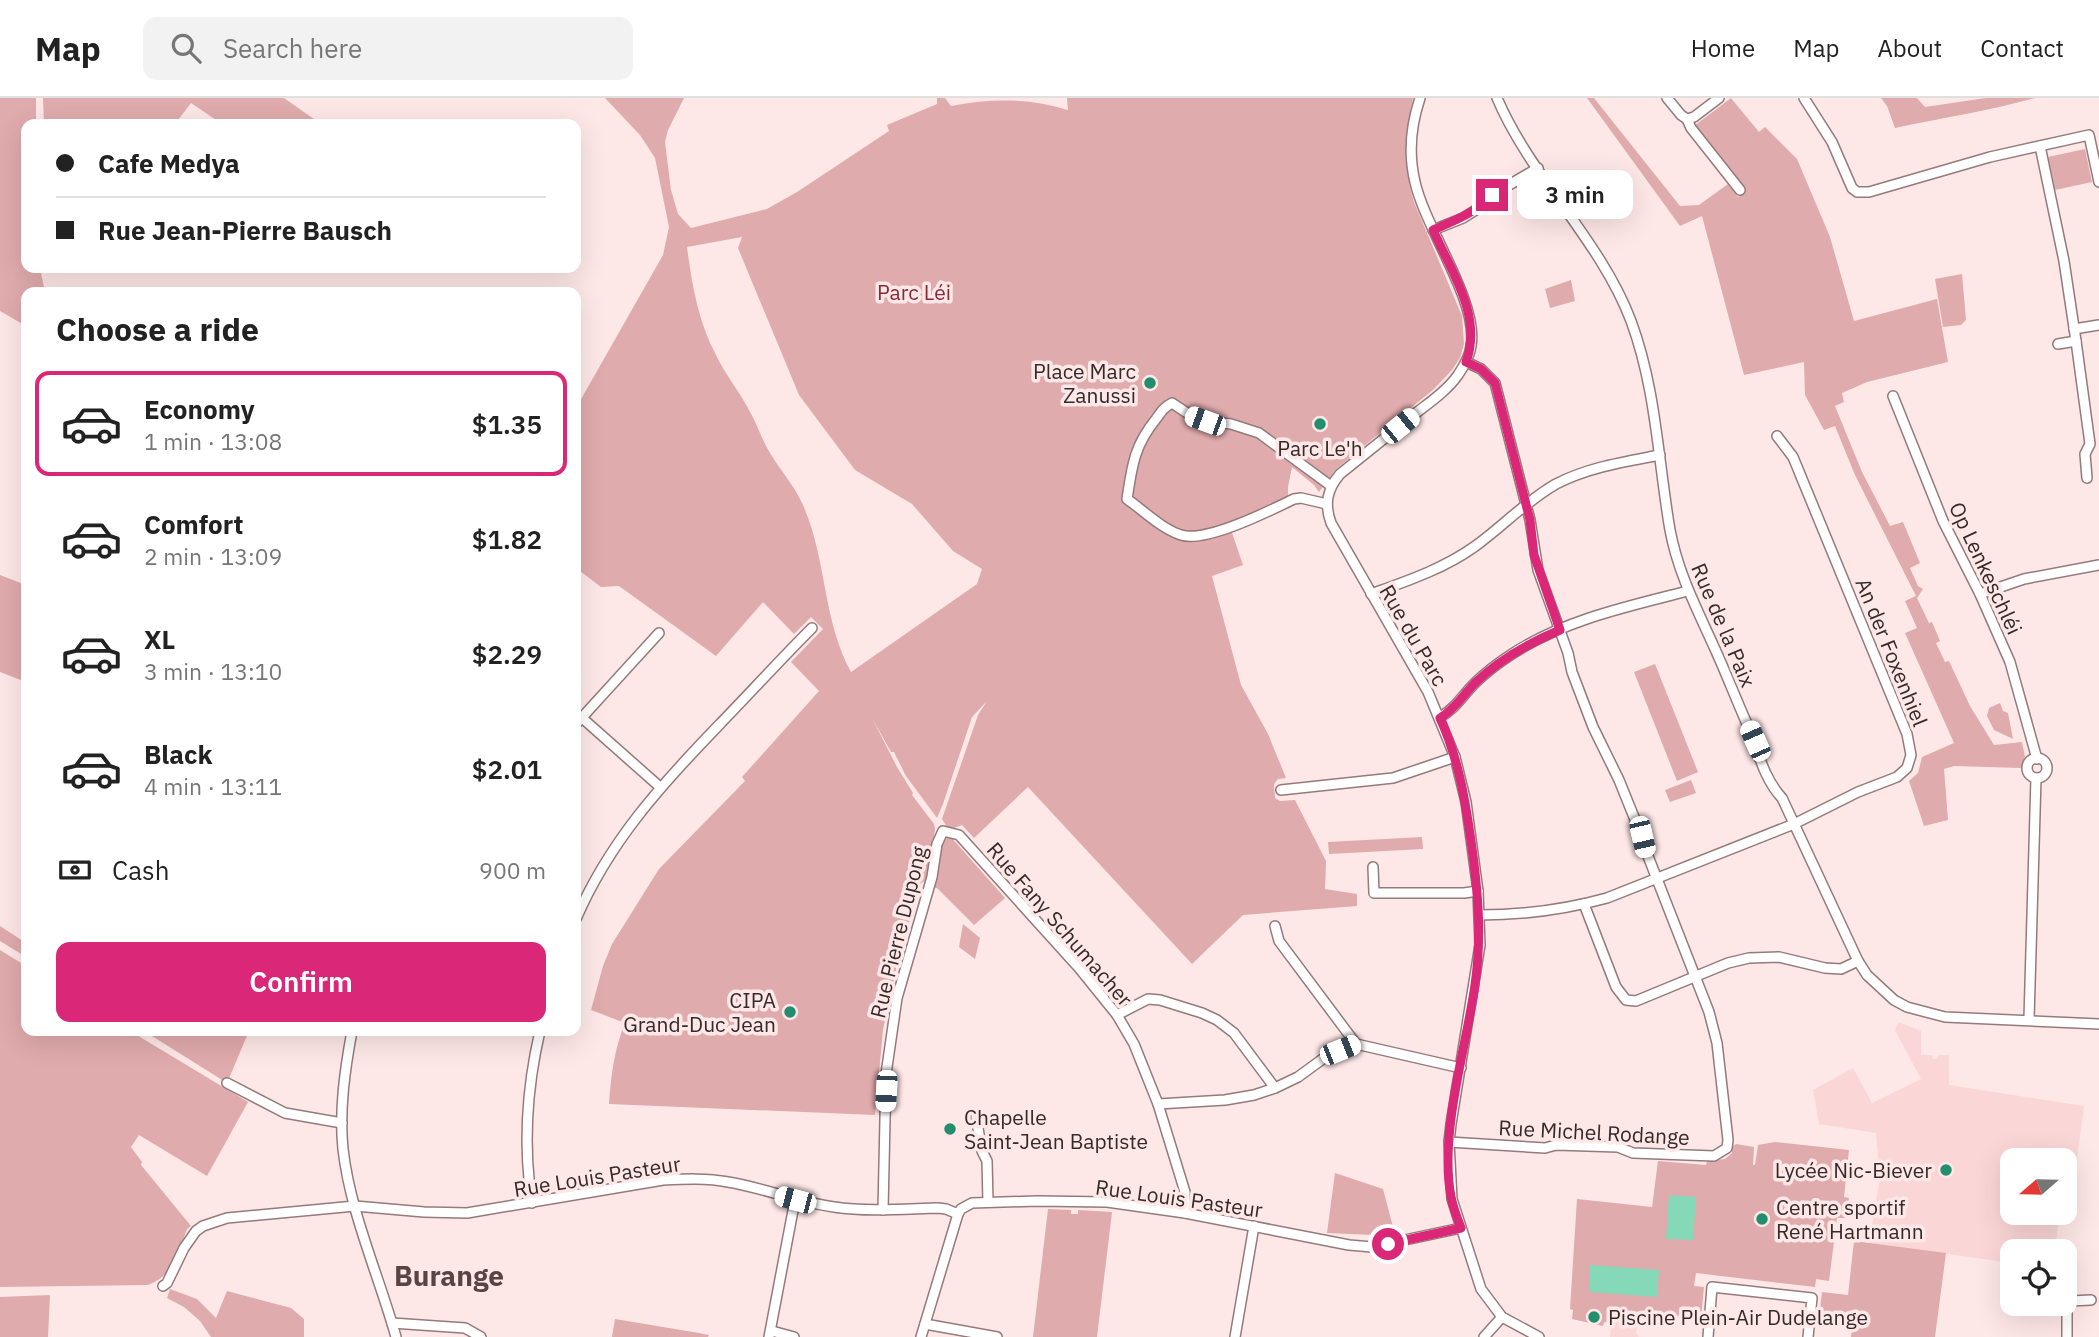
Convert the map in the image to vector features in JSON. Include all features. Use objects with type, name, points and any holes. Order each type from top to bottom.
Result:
[{"type":"street","points":[[1331,486],[1259,433],[1231,424],[1205,421],[1172,403],[1166,406],[1136,447],[1127,499],[1169,529],[1189,537],[1209,535],[1294,499],[1326,504],[1331,486],[1340,474],[1439,394],[1458,375],[1471,346],[1470,317],[1420,200],[1411,160],[1414,117],[1420,98]]},
{"type":"street","name":"Rue de la Paix","points":[[1497,98],[1511,127],[1619,295],[1630,318],[1649,380],[1671,530],[1688,591],[1725,671],[1758,754],[1858,961],[1872,980],[1894,1000],[1922,1013],[1945,1017],[2099,1024]]},
{"type":"street","points":[[1667,98],[1687,119],[1691,128],[1740,190]]},
{"type":"street","points":[[1687,119],[1694,117],[1718,98]]},
{"type":"street","points":[[1804,98],[1832,142],[1852,188],[1857,192],[1870,192],[1971,162],[2089,135],[2099,182]]},
{"type":"street","points":[[2040,146],[2056,217],[2095,446],[2085,454],[2088,478]]},
{"type":"street","points":[[1433,230],[1463,218],[1482,206],[1492,195],[1538,168]]},
{"type":"street","points":[[2074,329],[2099,325]]},
{"type":"street","points":[[2058,344],[2076,341]]},
{"type":"street","points":[[1466,362],[1481,369],[1495,383],[1538,570],[1568,653],[1572,672],[1619,780],[1696,976]]},
{"type":"street","name":"Op Lenkeschléi","points":[[1893,396],[1943,522],[1980,594],[2010,662],[2037,759]]},
{"type":"street","name":"An der Foxenhiel","points":[[1480,915],[1584,904],[1657,879],[1794,824],[1858,792],[1897,777],[1907,768],[1911,745],[1793,457],[1777,436]]},
{"type":"street","points":[[1371,594],[1457,559],[1556,484],[1604,466],[1660,455]]},
{"type":"street","name":"Rue du Parc","points":[[1326,504],[1331,523],[1440,718],[1455,757],[1466,802],[1478,891],[1480,945],[1449,1142],[1451,1192],[1481,1289],[1502,1317],[1539,1337]]},
{"type":"street","points":[[1980,594],[2015,581],[2099,565]]},
{"type":"street","points":[[1440,718],[1451,711],[1491,669],[1530,643],[1624,608],[1688,591]]},
{"type":"street","points":[[581,898],[635,817],[660,787],[812,628]]},
{"type":"street","points":[[581,717],[659,633]]},
{"type":"street","points":[[581,722],[660,787]]},
{"type":"street","points":[[1281,790],[1393,778],[1455,757]]},
{"type":"street","name":"Op Lenkeschléi","points":[[2043,760],[2047,769],[2045,775],[2036,778],[2029,774],[2029,762],[2043,760]]},
{"type":"street","name":"Op Lenkeschléi","points":[[2029,1019],[2036,778]]},
{"type":"street","name":"Rue Fany Schumacher","points":[[943,831],[959,835],[1080,968],[1117,1014],[1134,1044],[1158,1104],[1185,1192],[1185,1213]]},
{"type":"street","name":"Rue Pierre Dupong","points":[[883,1210],[886,1085],[895,1011],[920,911],[932,877],[937,844],[943,831]]},
{"type":"street","points":[[1373,867],[1374,893],[1478,891]]},
{"type":"street","points":[[1584,904],[1616,987],[1626,1000],[1636,1001],[1728,963],[1749,958],[1779,957],[1841,969],[1858,961]]},
{"type":"street","points":[[1275,926],[1279,941],[1356,1044]]},
{"type":"street","name":"Rue Michel Rodange","points":[[1449,1142],[1545,1148],[1556,1145],[1618,1147],[1633,1153],[1714,1156],[1727,1148],[1717,1043],[1696,976]]},
{"type":"street","points":[[1117,1014],[1148,999],[1160,1000],[1217,1020],[1234,1033],[1275,1088]]},
{"type":"street","points":[[351,1036],[345,1068],[343,1149],[355,1206],[396,1337]]},
{"type":"street","points":[[532,1203],[527,1170],[528,1125],[530,1086],[539,1036]]},
{"type":"street","points":[[1158,1104],[1234,1099],[1275,1088],[1298,1077],[1324,1058],[1356,1044],[1461,1068]]},
{"type":"street","points":[[227,1083],[285,1113],[342,1123]]},
{"type":"street","points":[[976,1117],[982,1151],[987,1161],[988,1202]]},
{"type":"street","name":"Rue Louis Pasteur","points":[[163,1286],[169,1280],[190,1238],[203,1226],[227,1218],[355,1206],[467,1213],[634,1185],[687,1179],[729,1182],[795,1200],[835,1207],[883,1210],[937,1208],[958,1214],[966,1205],[988,1202],[1107,1202],[1185,1213],[1349,1245],[1372,1247],[1461,1228]]},
{"type":"street","points":[[794,1337],[770,1334],[795,1200]]},
{"type":"street","points":[[921,1337],[958,1214]]},
{"type":"street","points":[[1235,1337],[1254,1226]]},
{"type":"street","points":[[1708,1337],[1712,1287],[1812,1298],[1808,1337]]},
{"type":"street","points":[[2067,1337],[2067,1304],[2070,1301],[2091,1300]]},
{"type":"street","points":[[1484,1337],[1502,1317]]},
{"type":"street","points":[[392,1323],[465,1328],[481,1337]]},
{"type":"street","points":[[925,1324],[997,1337]]},
{"type":"shaded area","name":"Lycée Nic-Biever","points":[[1899,1022],[1921,1031],[1921,1055],[1932,1055],[1933,1059],[1937,1059],[1938,1055],[1949,1055],[1949,1085],[2084,1106],[2077,1159],[2077,1148],[2000,1148],[2000,1225],[2058,1225],[2056,1239],[2000,1239],[2000,1261],[1869,1243],[1880,1179],[1876,1133],[1819,1124],[1813,1090],[1853,1068],[1872,1103],[1921,1079],[1895,1030]]},
{"type":"shaded area","points":[[1669,1195],[1696,1197],[1693,1240],[1666,1239]]},
{"type":"shaded area","points":[[1590,1265],[1659,1270],[1657,1297],[1589,1292]]},
{"type":"shaded area","points":[[1620,1310],[1647,1312],[1647,1327],[1637,1326],[1636,1333],[1639,1337],[1610,1337],[1611,1324],[1607,1322],[1611,1322]]},
{"type":"green space","points":[[0,98],[36,98],[36,119],[21,119],[21,273],[41,273],[44,287],[21,287],[21,323],[0,311]]},
{"type":"green space","points":[[43,98],[284,98],[314,119],[215,119],[191,103],[179,119],[44,119]]},
{"type":"green space","name":"Parc Léi","points":[[605,98],[684,98],[665,142],[671,190],[678,214],[691,228],[767,209],[889,131],[887,125],[937,104],[937,98],[945,98],[951,106],[1010,100],[1068,110],[1067,98],[1413,98],[1407,137],[1408,176],[1414,202],[1462,316],[1464,344],[1460,358],[1434,389],[1336,469],[1319,492],[1292,467],[1288,502],[1230,527],[1243,565],[1212,576],[1241,685],[1268,734],[1286,778],[1278,779],[1274,784],[1275,798],[1280,801],[1295,800],[1326,861],[1325,889],[1357,894],[1357,906],[1243,915],[1192,964],[1028,787],[974,838],[962,825],[947,827],[942,819],[978,715],[987,701],[972,717],[937,818],[906,776],[872,718],[912,795],[935,829],[929,878],[920,884],[897,965],[883,1030],[875,1115],[609,1104],[614,1063],[625,1023],[591,1010],[612,944],[659,869],[745,781],[742,777],[819,691],[791,662],[823,629],[811,617],[794,634],[763,602],[716,656],[619,586],[601,587],[581,572],[581,399],[663,255],[669,227],[655,158],[640,135]],"holes":[[[742,237],[738,248],[799,395],[855,470],[912,504],[953,551],[982,569],[977,584],[851,672],[835,631],[816,545],[802,503],[770,453],[710,342],[697,302],[687,247]]]},
{"type":"green space","points":[[1587,98],[1594,98],[1680,206],[1699,205],[1728,184],[1738,197],[1745,191],[1694,126],[1731,98],[1759,132],[1765,127],[1797,159],[1830,237],[1854,321],[1937,299],[1948,362],[1867,382],[1842,393],[1844,402],[1835,406],[1862,472],[1890,526],[1903,522],[1920,563],[1910,568],[1918,586],[1923,589],[1917,598],[1929,623],[1932,622],[1940,641],[1936,643],[1945,662],[1949,661],[1970,706],[1994,745],[2022,742],[2025,757],[2021,768],[1954,766],[1944,769],[1948,820],[1924,826],[1909,781],[1918,773],[1922,757],[1954,743],[1905,633],[1917,628],[1905,601],[1916,596],[1855,475],[1835,426],[1824,430],[1805,395],[1804,362],[1744,375],[1702,216],[1680,226]]},
{"type":"green space","points":[[1881,98],[1917,98],[1925,107],[1986,98],[2035,98],[1895,128]]},
{"type":"green space","points":[[2085,149],[2092,182],[2055,190],[2048,157]]},
{"type":"green space","points":[[1962,274],[1966,320],[1961,325],[1943,327],[1935,279]]},
{"type":"green space","points":[[1571,280],[1575,301],[1550,308],[1545,289]]},
{"type":"green space","points":[[0,575],[21,583],[21,680],[0,672]]},
{"type":"green space","points":[[1655,664],[1698,772],[1677,781],[1634,672]]},
{"type":"green space","points":[[2000,703],[2003,711],[2008,713],[2013,739],[1994,730],[1987,716],[1989,708]]},
{"type":"green space","points":[[1691,780],[1696,793],[1670,802],[1665,790]]},
{"type":"green space","points":[[950,836],[1005,898],[974,925],[934,888],[942,842]]},
{"type":"green space","points":[[1422,837],[1423,849],[1329,854],[1328,842]]},
{"type":"green space","points":[[963,924],[980,938],[975,959],[959,947]]},
{"type":"green space","points":[[0,926],[21,940],[21,954],[0,941]]},
{"type":"green space","points":[[0,950],[21,963],[21,1036],[138,1036],[248,1102],[207,1176],[139,1135],[131,1147],[142,1162],[141,1165],[191,1226],[164,1276],[148,1285],[0,1287]]},
{"type":"green space","points":[[152,1036],[247,1036],[227,1083]]},
{"type":"green space","points":[[1775,1142],[1849,1150],[1844,1197],[1849,1198],[1846,1218],[1837,1218],[1829,1281],[1816,1279],[1815,1287],[1696,1273],[1694,1286],[1704,1287],[1701,1318],[1620,1310],[1615,1319],[1611,1319],[1611,1323],[1604,1322],[1603,1326],[1572,1319],[1573,1310],[1570,1309],[1577,1199],[1652,1207],[1658,1161],[1706,1165],[1707,1161],[1725,1159],[1736,1144],[1754,1147],[1755,1165],[1758,1145]]},
{"type":"green space","points":[[1335,1173],[1383,1189],[1393,1227],[1373,1235],[1327,1233]]},
{"type":"green space","points":[[1048,1209],[1071,1210],[1071,1214],[1078,1214],[1078,1210],[1112,1212],[1097,1337],[1033,1337]]},
{"type":"green space","points":[[1854,1241],[1946,1253],[1935,1337],[1851,1337],[1853,1320],[1819,1317],[1822,1292],[1848,1295]]},
{"type":"green space","points":[[170,1289],[197,1299],[216,1318],[227,1291],[291,1308],[304,1319],[304,1337],[211,1337],[200,1321],[184,1307],[167,1298]]},
{"type":"green space","points":[[50,1295],[48,1337],[0,1337],[0,1297]]},
{"type":"green space","points":[[615,1319],[709,1335],[612,1337]]},
{"type":"place","name":"Place Marc Zanussi","points":[[1150,383]]},
{"type":"place","name":"Parc Le'h","points":[[1320,424]]},
{"type":"place","name":"CIPA Grand-Duc Jean","points":[[790,1012]]},
{"type":"place","name":"Chapelle Saint-Jean Baptiste","points":[[950,1129]]},
{"type":"place","name":"Lycée Nic-Biever","points":[[1946,1170]]},
{"type":"place","name":"Centre sportif René Hartmann","points":[[1762,1219]]},
{"type":"place","name":"Piscine Plein-Air Dudelange","points":[[1594,1317]]},
{"type":"district","name":"Burange","points":[[449,1275]]},
{"type":"route","points":[[1388,1244],[1461,1228],[1451,1192],[1449,1142],[1475,986],[1480,945],[1480,915],[1462,781],[1440,718],[1451,711],[1491,669],[1530,643],[1560,630],[1534,555],[1530,520],[1503,408],[1495,383],[1489,375],[1466,362],[1471,346],[1470,317],[1433,230],[1463,218],[1482,206],[1492,195]]}]
